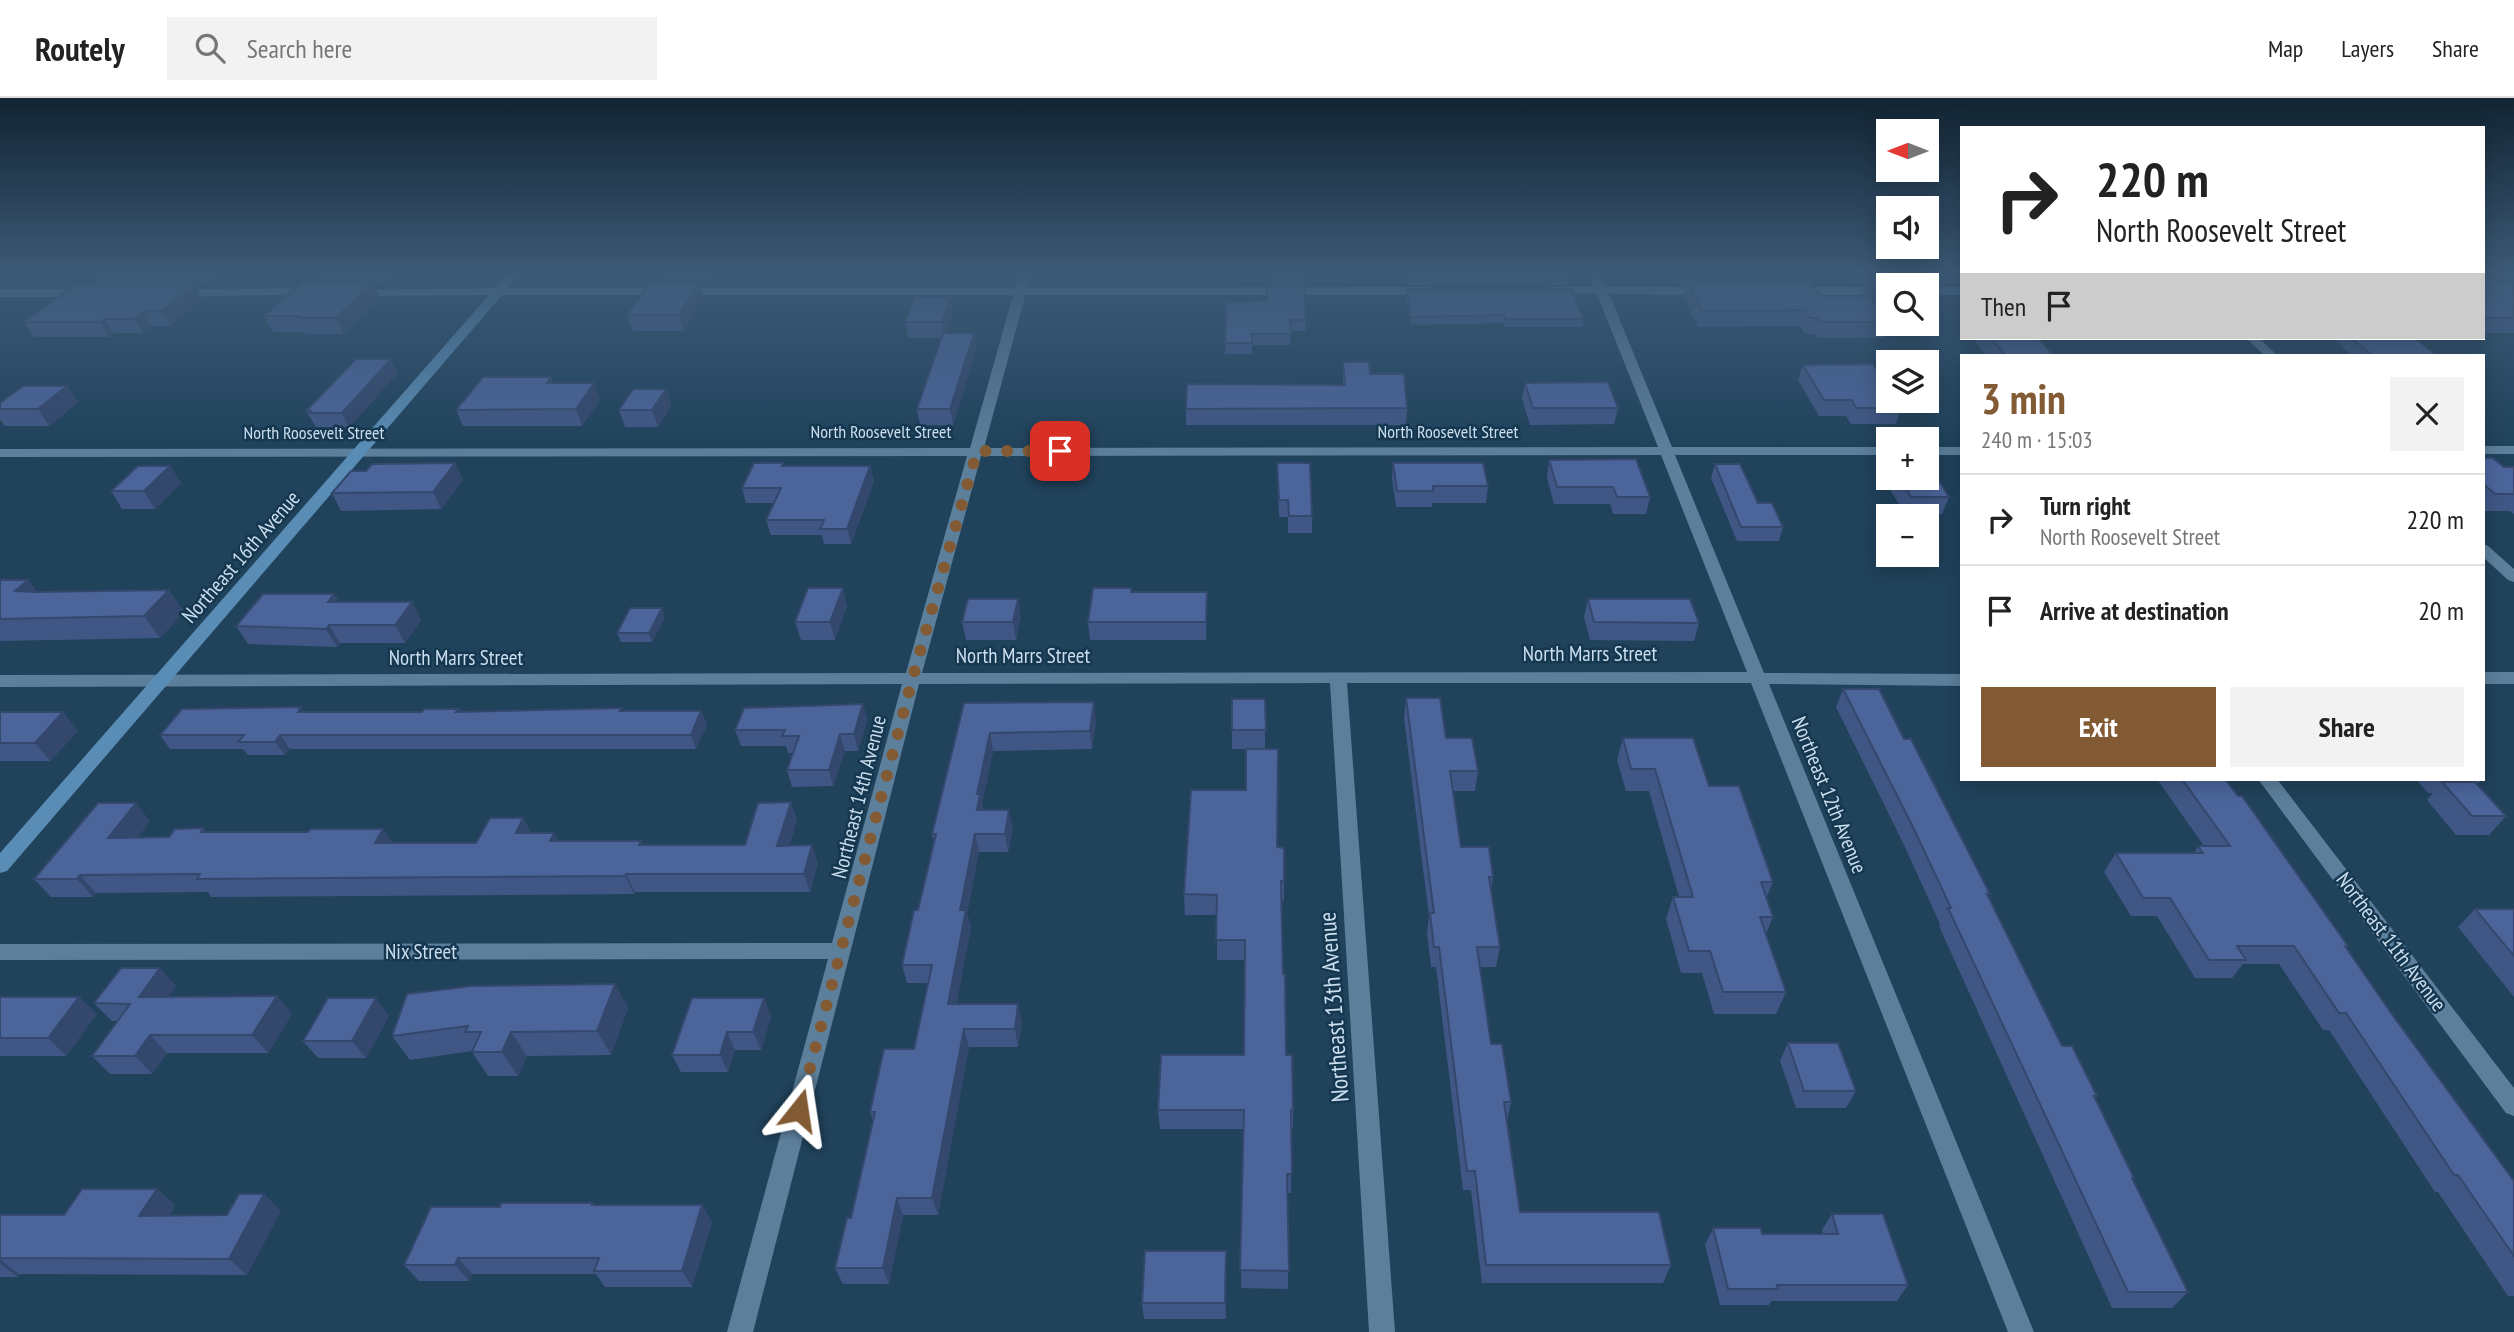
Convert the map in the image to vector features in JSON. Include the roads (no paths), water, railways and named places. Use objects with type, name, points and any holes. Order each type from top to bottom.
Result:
[{"type":"street","name":"Northeast 16th Avenue","points":[[0,866],[464,332]]},
{"type":"street","name":"Northeast 14th Avenue","points":[[740,1332],[912,680],[1010,332]]},
{"type":"street","name":"Northeast 12th Avenue","points":[[1619,332],[2021,1332]]},
{"type":"street","points":[[2254,340],[2270,354]]},
{"type":"street","points":[[2485,450],[2514,450]]},
{"type":"street","name":"North Roosevelt Street","points":[[0,453],[1876,451]]},
{"type":"street","points":[[1939,451],[1960,451]]},
{"type":"street","points":[[2485,551],[2514,577]]},
{"type":"street","name":"North Marrs Street","points":[[0,681],[1723,676],[1960,680]]},
{"type":"street","name":"Northeast 13th Avenue","points":[[1338,678],[1382,1332]]},
{"type":"street","points":[[2485,678],[2514,678]]},
{"type":"street","name":"Northeast 11th Avenue","points":[[2269,781],[2514,1106]]},
{"type":"street","name":"Nix Street","points":[[0,952],[842,951]]}]
